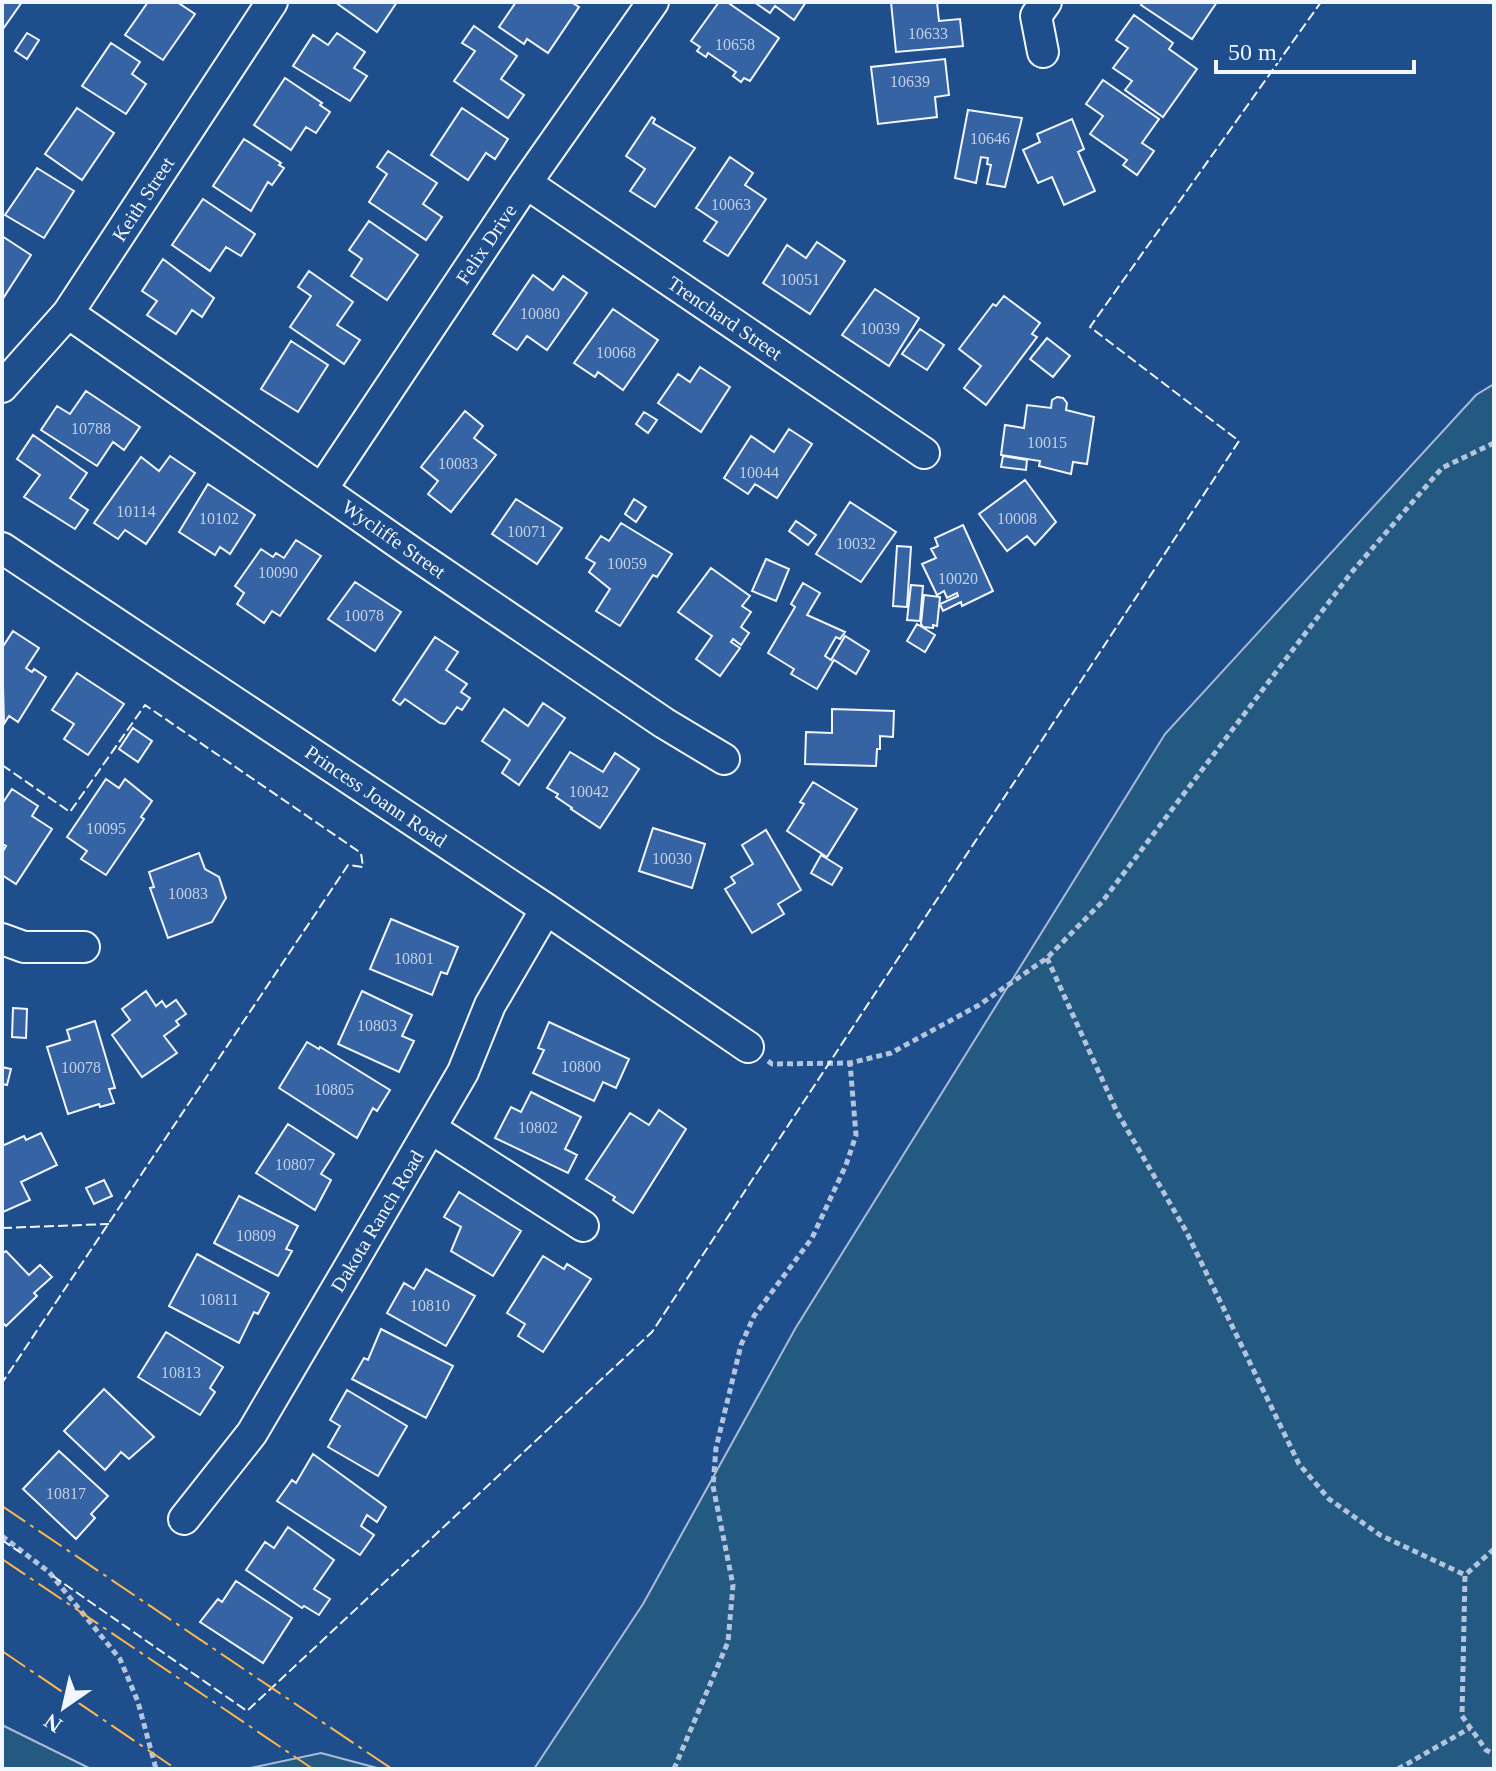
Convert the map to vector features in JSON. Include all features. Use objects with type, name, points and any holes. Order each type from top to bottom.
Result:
[{"type":"street","name":"Keith Street","points":[[2,387],[68,313],[272,2]]},
{"type":"street","name":"Felix Drive","points":[[322,489],[526,183],[653,2]]},
{"type":"street","points":[[1043,52],[1036,16],[1046,2]]},
{"type":"street","name":"Trenchard Street","points":[[526,183],[924,453]]},
{"type":"street","name":"Wycliffe Street","points":[[68,313],[664,723],[724,759]]},
{"type":"street","name":"Princess Joann Road","points":[[2,548],[748,1047]]},
{"type":"street","name":"Dakota Ranch Road","points":[[184,1519],[252,1433],[432,1129],[463,1072],[490,1005],[546,909]]},
{"type":"street","points":[[2,939],[24,947],[84,947]]},
{"type":"street","points":[[432,1129],[583,1226]]},
{"type":"path","points":[[748,1047],[772,1064],[850,1063],[891,1053],[979,1005],[1047,958],[1102,902],[1351,573],[1442,468],[1494,443]]},
{"type":"path","points":[[1047,958],[1117,1112],[1186,1231],[1299,1464],[1329,1499],[1380,1535],[1465,1575]]},
{"type":"path","points":[[674,1769],[728,1642],[733,1585],[713,1486],[716,1448],[741,1345],[754,1316],[812,1238],[846,1165],[856,1135],[850,1063]]},
{"type":"path","points":[[2,1536],[49,1572],[120,1659],[138,1702],[156,1769]]},
{"type":"path","points":[[1494,1549],[1465,1575],[1462,1716],[1486,1750],[1494,1754]]},
{"type":"path","points":[[1398,1769],[1470,1728]]},
{"type":"shaded area","points":[[1494,384],[1494,1769],[534,1769],[643,1604],[795,1329],[1165,734],[1476,395]]},
{"type":"shaded area","points":[[2,1725],[91,1769],[2,1769]]},
{"type":"shaded area","points":[[321,1753],[381,1769],[246,1769]]},
{"type":"building","points":[[2,2],[22,2],[3,29],[2,29]]},
{"type":"building","points":[[148,2],[177,2],[195,14],[163,60],[125,35]]},
{"type":"building","points":[[335,2],[397,2],[377,32]]},
{"type":"building","points":[[516,2],[571,2],[579,7],[548,53],[527,39],[524,44],[499,27]]},
{"type":"building","points":[[719,2],[727,2],[779,38],[750,81],[744,78],[741,82],[733,76],[736,72],[708,53],[706,57],[697,51],[700,47],[691,41]]},
{"type":"building","points":[[754,2],[806,2],[794,20],[775,6],[770,13]]},
{"type":"building","points":[[891,2],[937,2],[939,21],[960,19],[963,46],[896,52]]},
{"type":"building","points":[[1143,2],[1217,2],[1192,39],[1141,5]]},
{"type":"building","points":[[1134,15],[1173,43],[1169,49],[1197,69],[1163,117],[1125,90],[1132,81],[1113,68],[1128,48],[1116,40]]},
{"type":"building","points":[[474,26],[517,56],[501,79],[524,95],[508,118],[454,81],[475,51],[462,43]]},
{"type":"building","points":[[27,33],[39,40],[27,59],[15,51]]},
{"type":"building","points":[[337,33],[365,52],[354,68],[367,76],[350,101],[293,66],[313,35],[328,45]]},
{"type":"building","points":[[111,43],[140,62],[132,74],[146,84],[126,114],[82,86]]},
{"type":"building","points":[[945,59],[949,95],[935,97],[937,117],[878,124],[871,67]]},
{"type":"building","points":[[285,78],[330,112],[316,133],[306,127],[291,150],[254,125]]},
{"type":"building","points":[[1103,80],[1159,119],[1142,143],[1154,151],[1137,175],[1123,165],[1127,160],[1090,134],[1103,116],[1086,104]]},
{"type":"building","points":[[77,108],[114,133],[82,180],[45,154]]},
{"type":"building","points":[[462,108],[508,139],[495,159],[486,153],[468,180],[431,155]]},
{"type":"building","points":[[968,110],[1022,118],[1005,187],[987,184],[991,165],[987,164],[988,158],[981,157],[976,183],[955,178]]},
{"type":"building","points":[[652,117],[655,119],[653,123],[695,148],[655,207],[630,191],[645,169],[626,156]]},
{"type":"building","points":[[1072,119],[1084,149],[1078,152],[1095,191],[1064,205],[1052,177],[1038,183],[1023,150],[1040,142],[1037,134]]},
{"type":"building","points":[[244,139],[284,168],[272,185],[268,182],[251,211],[213,186]]},
{"type":"building","points":[[388,151],[437,183],[423,204],[442,217],[426,240],[369,202],[387,174],[377,167]]},
{"type":"building","points":[[730,157],[753,173],[745,185],[766,199],[728,256],[704,241],[717,222],[696,208]]},
{"type":"building","points":[[37,168],[74,191],[44,238],[5,215]]},
{"type":"building","points":[[203,199],[255,234],[241,256],[226,247],[210,271],[172,245]]},
{"type":"building","points":[[369,221],[418,255],[387,300],[351,276],[362,259],[349,250]]},
{"type":"building","points":[[2,236],[31,255],[2,300]]},
{"type":"building","points":[[817,242],[845,261],[810,314],[763,283],[787,245],[806,258]]},
{"type":"building","points":[[163,259],[214,298],[202,317],[192,310],[176,334],[147,315],[157,301],[142,291]]},
{"type":"building","points":[[309,271],[353,302],[337,325],[360,340],[344,364],[290,327],[311,296],[298,287]]},
{"type":"building","points":[[533,275],[553,290],[563,276],[587,293],[547,350],[527,336],[517,350],[493,334]]},
{"type":"building","points":[[875,289],[919,318],[889,366],[842,335]]},
{"type":"building","points":[[1004,296],[1040,323],[1032,334],[1037,337],[986,405],[964,388],[981,366],[959,349],[993,304],[996,306]]},
{"type":"building","points":[[613,309],[658,340],[623,390],[598,372],[595,377],[574,363]]},
{"type":"building","points":[[920,329],[944,345],[927,370],[902,354]]},
{"type":"building","points":[[1047,338],[1070,356],[1053,377],[1030,359]]},
{"type":"building","points":[[291,341],[328,365],[298,412],[261,389]]},
{"type":"building","points":[[700,367],[730,387],[701,432],[658,403],[678,374],[690,382]]},
{"type":"building","points":[[86,391],[140,427],[124,450],[113,442],[97,466],[41,430],[57,406],[70,414]]},
{"type":"building","points":[[1057,397],[1067,403],[1066,410],[1094,417],[1087,464],[1073,462],[1071,474],[1039,466],[1040,461],[1001,455],[1005,425],[1024,428],[1027,405],[1051,408],[1052,400]]},
{"type":"building","points":[[465,411],[483,426],[474,438],[496,455],[451,512],[428,494],[438,481],[421,467]]},
{"type":"building","points":[[644,412],[657,420],[648,433],[636,424]]},
{"type":"building","points":[[789,429],[812,444],[777,498],[755,484],[748,494],[724,478],[751,436],[774,452]]},
{"type":"building","points":[[33,435],[87,473],[70,498],[88,510],[75,529],[24,497],[40,475],[17,459]]},
{"type":"building","points":[[170,456],[195,473],[146,544],[125,530],[118,539],[94,523],[141,457],[159,471]]},
{"type":"building","points":[[1003,456],[1027,460],[1026,470],[1001,467]]},
{"type":"building","points":[[1025,480],[1056,522],[1035,545],[1027,536],[1007,551],[979,514]]},
{"type":"building","points":[[208,484],[255,515],[230,554],[220,547],[215,555],[179,532]]},
{"type":"building","points":[[516,499],[562,528],[537,564],[492,534]]},
{"type":"building","points":[[634,499],[646,507],[636,522],[625,514]]},
{"type":"building","points":[[850,502],[896,532],[861,582],[816,554]]},
{"type":"building","points":[[796,521],[816,535],[808,545],[789,531]]},
{"type":"building","points":[[621,523],[672,554],[657,577],[653,575],[620,626],[596,611],[610,589],[589,572],[595,563],[586,558],[601,536],[609,541]]},
{"type":"building","points":[[963,525],[993,591],[962,606],[961,602],[943,611],[940,604],[958,596],[957,593],[947,598],[944,591],[937,595],[922,564],[936,558],[931,549],[938,546],[935,538]]},
{"type":"building","points":[[296,540],[321,556],[280,616],[272,611],[264,623],[237,604],[244,593],[235,586],[261,549],[273,557],[276,553],[284,558]]},
{"type":"building","points":[[897,546],[911,547],[907,607],[893,606]]},
{"type":"building","points":[[766,559],[789,569],[776,601],[752,591]]},
{"type":"building","points":[[711,568],[750,596],[742,606],[751,612],[741,627],[749,633],[741,645],[733,639],[731,642],[740,648],[720,676],[696,659],[712,636],[678,612]]},
{"type":"building","points":[[355,582],[401,612],[375,651],[328,619]]},
{"type":"building","points":[[803,583],[820,593],[807,615],[845,632],[840,639],[836,637],[825,656],[831,660],[845,636],[869,651],[856,674],[834,660],[817,689],[791,674],[794,669],[768,653],[795,607],[791,604]]},
{"type":"building","points":[[911,585],[923,586],[920,621],[907,620]]},
{"type":"building","points":[[924,595],[940,597],[937,626],[933,625],[933,628],[921,624]]},
{"type":"building","points":[[917,624],[935,635],[925,652],[907,641]]},
{"type":"building","points":[[13,631],[39,648],[26,668],[46,677],[18,722],[9,716],[4,724],[2,648]]},
{"type":"building","points":[[435,637],[458,652],[446,670],[467,684],[461,692],[470,698],[462,710],[457,707],[445,724],[405,699],[400,705],[393,700]]},
{"type":"building","points":[[77,673],[124,704],[88,755],[64,739],[74,724],[52,710]]},
{"type":"building","points":[[543,703],[565,718],[519,785],[502,773],[510,760],[482,741],[504,709],[528,726]]},
{"type":"building","points":[[832,709],[894,711],[893,737],[880,736],[876,766],[805,764],[806,732],[832,733]]},
{"type":"building","points":[[133,728],[152,741],[138,762],[119,749]]},
{"type":"building","points":[[570,752],[603,772],[615,753],[639,769],[600,828],[547,788]]},
{"type":"building","points":[[106,779],[119,788],[125,779],[152,801],[141,817],[144,819],[106,875],[81,859],[87,851],[67,837]]},
{"type":"building","points":[[813,782],[857,809],[827,857],[787,831]]},
{"type":"building","points":[[12,789],[38,806],[32,816],[52,829],[16,884],[2,875],[2,853],[6,846],[2,844],[2,804]]},
{"type":"building","points":[[653,828],[705,844],[692,888],[639,871]]},
{"type":"building","points":[[766,830],[801,890],[778,904],[784,914],[752,933],[725,889],[735,883],[731,877],[753,864],[742,845]]},
{"type":"building","points":[[199,853],[205,869],[219,877],[226,898],[212,922],[168,938],[150,888],[154,887],[149,872]]},
{"type":"building","points":[[821,855],[842,868],[832,885],[811,873]]},
{"type":"building","points":[[391,919],[458,947],[447,974],[441,972],[432,995],[370,969]]},
{"type":"building","points":[[146,991],[156,1006],[162,1001],[166,1007],[176,1000],[186,1014],[176,1021],[179,1025],[164,1036],[177,1053],[142,1077],[112,1035],[130,1020],[122,1009]]},
{"type":"building","points":[[362,991],[412,1015],[402,1036],[414,1041],[399,1072],[338,1044]]},
{"type":"building","points":[[13,1008],[27,1009],[26,1038],[12,1037]]},
{"type":"building","points":[[95,1021],[115,1088],[109,1089],[114,1103],[100,1107],[99,1104],[68,1114],[47,1047],[70,1040],[67,1030]]},
{"type":"building","points":[[549,1022],[629,1059],[616,1088],[603,1082],[594,1101],[533,1073],[544,1050],[538,1048]]},
{"type":"building","points":[[307,1042],[390,1090],[377,1111],[373,1108],[357,1138],[279,1088]]},
{"type":"building","points":[[2,1067],[11,1069],[7,1085],[2,1084]]},
{"type":"building","points":[[531,1092],[581,1117],[565,1149],[577,1155],[568,1173],[495,1138],[511,1107],[521,1112]]},
{"type":"building","points":[[659,1110],[686,1129],[633,1213],[613,1200],[615,1197],[586,1179],[630,1113],[649,1125]]},
{"type":"building","points":[[288,1124],[334,1154],[321,1174],[331,1180],[315,1210],[256,1173]]},
{"type":"building","points":[[41,1133],[57,1165],[21,1182],[30,1200],[3,1212],[2,1146],[24,1136],[26,1140]]},
{"type":"building","points":[[104,1180],[112,1196],[94,1204],[86,1188]]},
{"type":"building","points":[[459,1192],[521,1231],[493,1276],[451,1251],[461,1227],[444,1217]]},
{"type":"building","points":[[239,1196],[298,1226],[286,1249],[292,1251],[278,1276],[214,1243]]},
{"type":"building","points":[[6,1251],[29,1275],[40,1265],[52,1277],[6,1326],[2,1322],[2,1254]]},
{"type":"building","points":[[197,1254],[269,1293],[258,1314],[254,1312],[239,1343],[169,1306]]},
{"type":"building","points":[[543,1256],[564,1269],[567,1264],[591,1279],[543,1352],[518,1336],[525,1324],[507,1313]]},
{"type":"building","points":[[426,1269],[475,1296],[446,1346],[387,1313],[404,1283],[414,1289]]},
{"type":"building","points":[[381,1329],[453,1366],[426,1418],[352,1379],[364,1358],[368,1360]]},
{"type":"building","points":[[166,1332],[223,1367],[210,1388],[215,1392],[200,1415],[138,1377]]},
{"type":"building","points":[[104,1389],[154,1437],[129,1459],[121,1452],[105,1470],[64,1431]]},
{"type":"building","points":[[347,1390],[407,1426],[378,1476],[328,1447],[340,1426],[330,1420]]},
{"type":"building","points":[[59,1451],[108,1496],[91,1514],[95,1518],[76,1539],[23,1489]]},
{"type":"building","points":[[313,1454],[386,1507],[377,1522],[367,1515],[361,1526],[374,1535],[360,1555],[277,1501],[292,1480],[296,1483]]},
{"type":"building","points":[[288,1527],[334,1560],[314,1589],[330,1599],[319,1615],[304,1606],[302,1608],[246,1570],[265,1542],[274,1548]]},
{"type":"building","points":[[236,1581],[292,1618],[263,1663],[200,1622],[218,1599],[222,1602]]},
{"type":"fence","points":[[53,1576],[247,1711],[652,1332],[1239,441],[1090,327],[1321,2]]},
{"type":"fence","points":[[2,765],[70,812],[145,705],[361,853],[363,867],[348,865],[2,1383]]},
{"type":"fence","points":[[2,1228],[109,1224]]},
{"type":"fence","points":[[2,1540],[21,1553]]},
{"type":"power","points":[[2,1506],[392,1769]]},
{"type":"power","points":[[2,1559],[313,1769]]},
{"type":"power","points":[[2,1651],[176,1769]]}]
